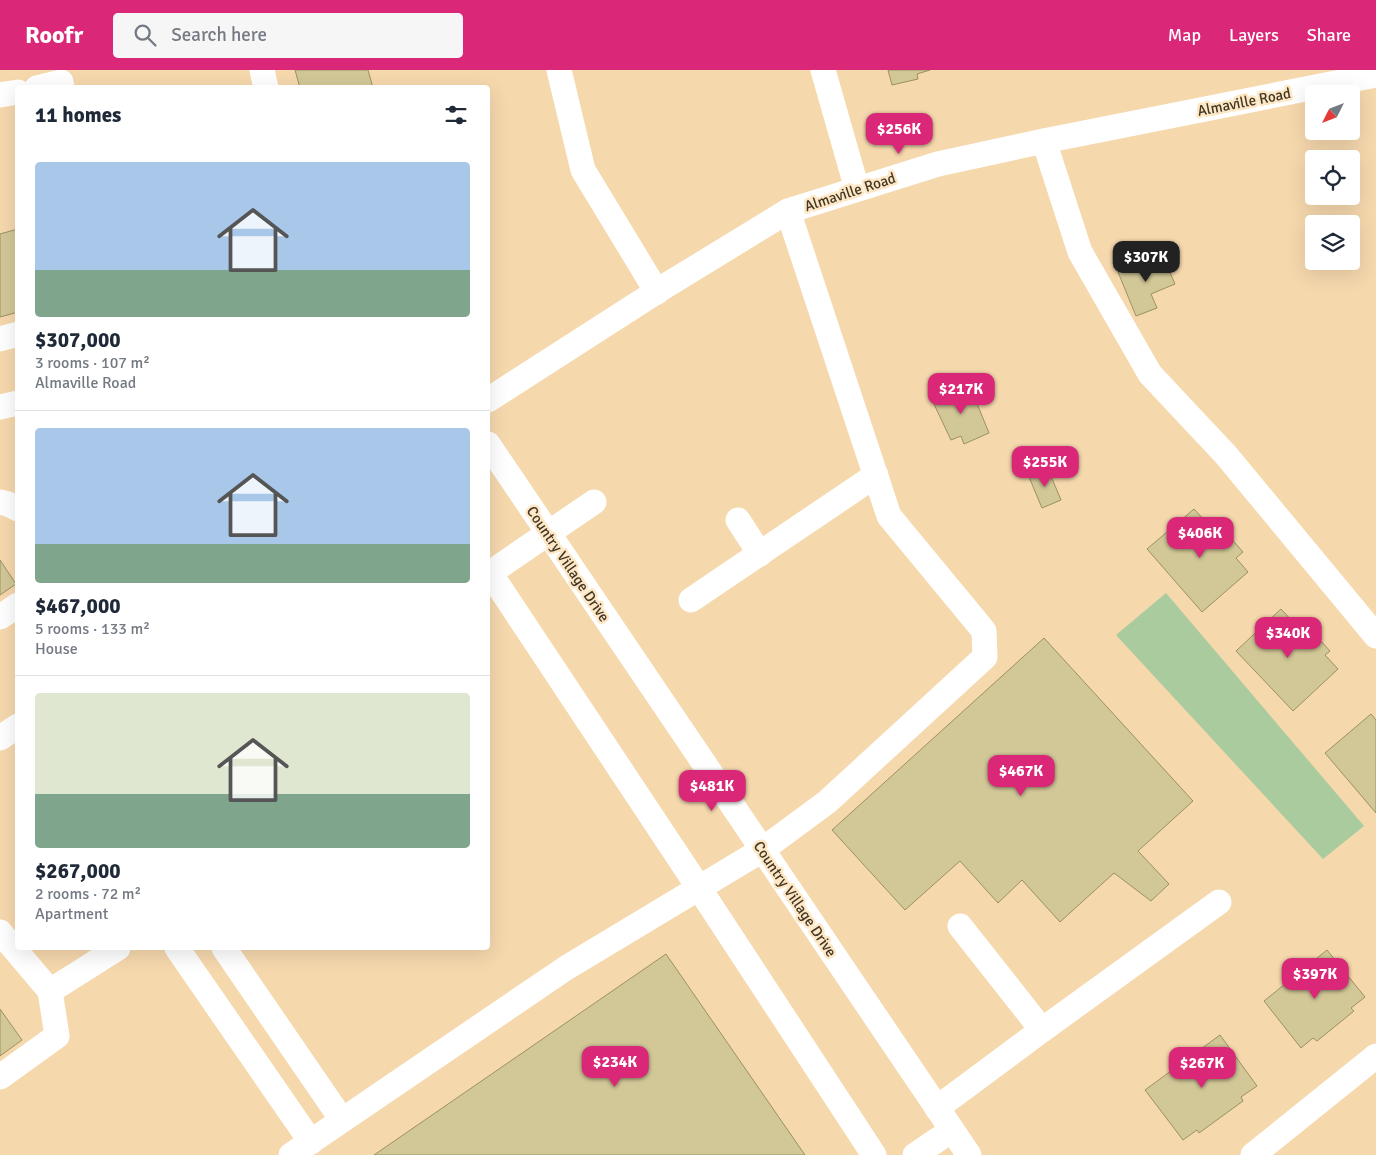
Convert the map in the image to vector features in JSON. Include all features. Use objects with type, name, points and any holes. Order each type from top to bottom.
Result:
[{"type":"street","points":[[262,70],[265,85]]},
{"type":"street","points":[[559,70],[583,170],[657,292]]},
{"type":"street","points":[[823,70],[856,189]]},
{"type":"street","name":"Almaville Road","points":[[490,399],[657,292],[788,212],[938,164],[1376,75]]},
{"type":"street","points":[[49,85],[61,82],[62,85]]},
{"type":"street","points":[[0,95],[15,92]]},
{"type":"street","points":[[1044,141],[1080,252],[1150,374],[1226,455],[1376,636]]},
{"type":"street","points":[[178,950],[301,1148],[566,968],[762,850],[827,802],[985,657],[984,631],[889,516],[788,212]]},
{"type":"street","points":[[0,339],[15,335]]},
{"type":"street","name":"Country Village Drive","points":[[490,447],[969,1155]]},
{"type":"street","points":[[691,600],[876,476]]},
{"type":"street","points":[[0,502],[15,508]]},
{"type":"street","points":[[490,573],[594,502]]},
{"type":"street","points":[[738,520],[760,554]]},
{"type":"street","points":[[490,575],[699,888],[874,1155]]},
{"type":"street","points":[[0,617],[15,607]]},
{"type":"street","points":[[0,738],[15,728]]},
{"type":"street","points":[[937,1108],[1219,902]]},
{"type":"street","points":[[960,926],[1042,1030]]},
{"type":"street","points":[[0,932],[15,950]]},
{"type":"street","points":[[0,1076],[57,1036],[50,991],[15,950]]},
{"type":"street","points":[[50,991],[115,950]]},
{"type":"street","points":[[225,950],[342,1120]]},
{"type":"street","points":[[1253,1155],[1376,1056]]},
{"type":"street","points":[[915,1155],[952,1130]]},
{"type":"green space","points":[[1166,593],[1364,826],[1323,859],[1116,635]]},
{"type":"building","points":[[295,70],[368,70],[372,85],[299,85]]},
{"type":"building","points":[[888,70],[930,70],[917,74],[918,79],[892,85]]},
{"type":"building","points":[[15,230],[15,313],[0,317],[0,234]]},
{"type":"building","points":[[1162,254],[1175,284],[1151,294],[1157,308],[1136,316],[1118,272]]},
{"type":"building","points":[[969,384],[989,433],[964,444],[961,436],[951,440],[932,400]]},
{"type":"building","points":[[1048,469],[1061,500],[1042,508],[1029,477]]},
{"type":"building","points":[[1194,509],[1206,522],[1212,517],[1243,552],[1236,558],[1248,572],[1202,612],[1147,549]]},
{"type":"building","points":[[0,560],[15,585],[0,595]]},
{"type":"building","points":[[1281,609],[1294,623],[1300,618],[1330,651],[1325,655],[1338,669],[1293,711],[1236,651]]},
{"type":"building","points":[[1044,638],[1193,801],[1138,851],[1169,884],[1151,901],[1114,873],[1060,922],[1022,880],[998,903],[960,861],[905,910],[832,830]]},
{"type":"building","points":[[1371,714],[1376,720],[1376,813],[1325,753]]},
{"type":"building","points":[[1327,950],[1365,997],[1351,1008],[1354,1011],[1317,1041],[1313,1038],[1301,1048],[1264,1001]]},
{"type":"building","points":[[666,954],[805,1155],[374,1155]]},
{"type":"building","points":[[0,1009],[22,1040],[0,1056]]},
{"type":"building","points":[[1220,1035],[1257,1086],[1241,1097],[1243,1101],[1199,1133],[1197,1130],[1183,1140],[1145,1090]]}]
